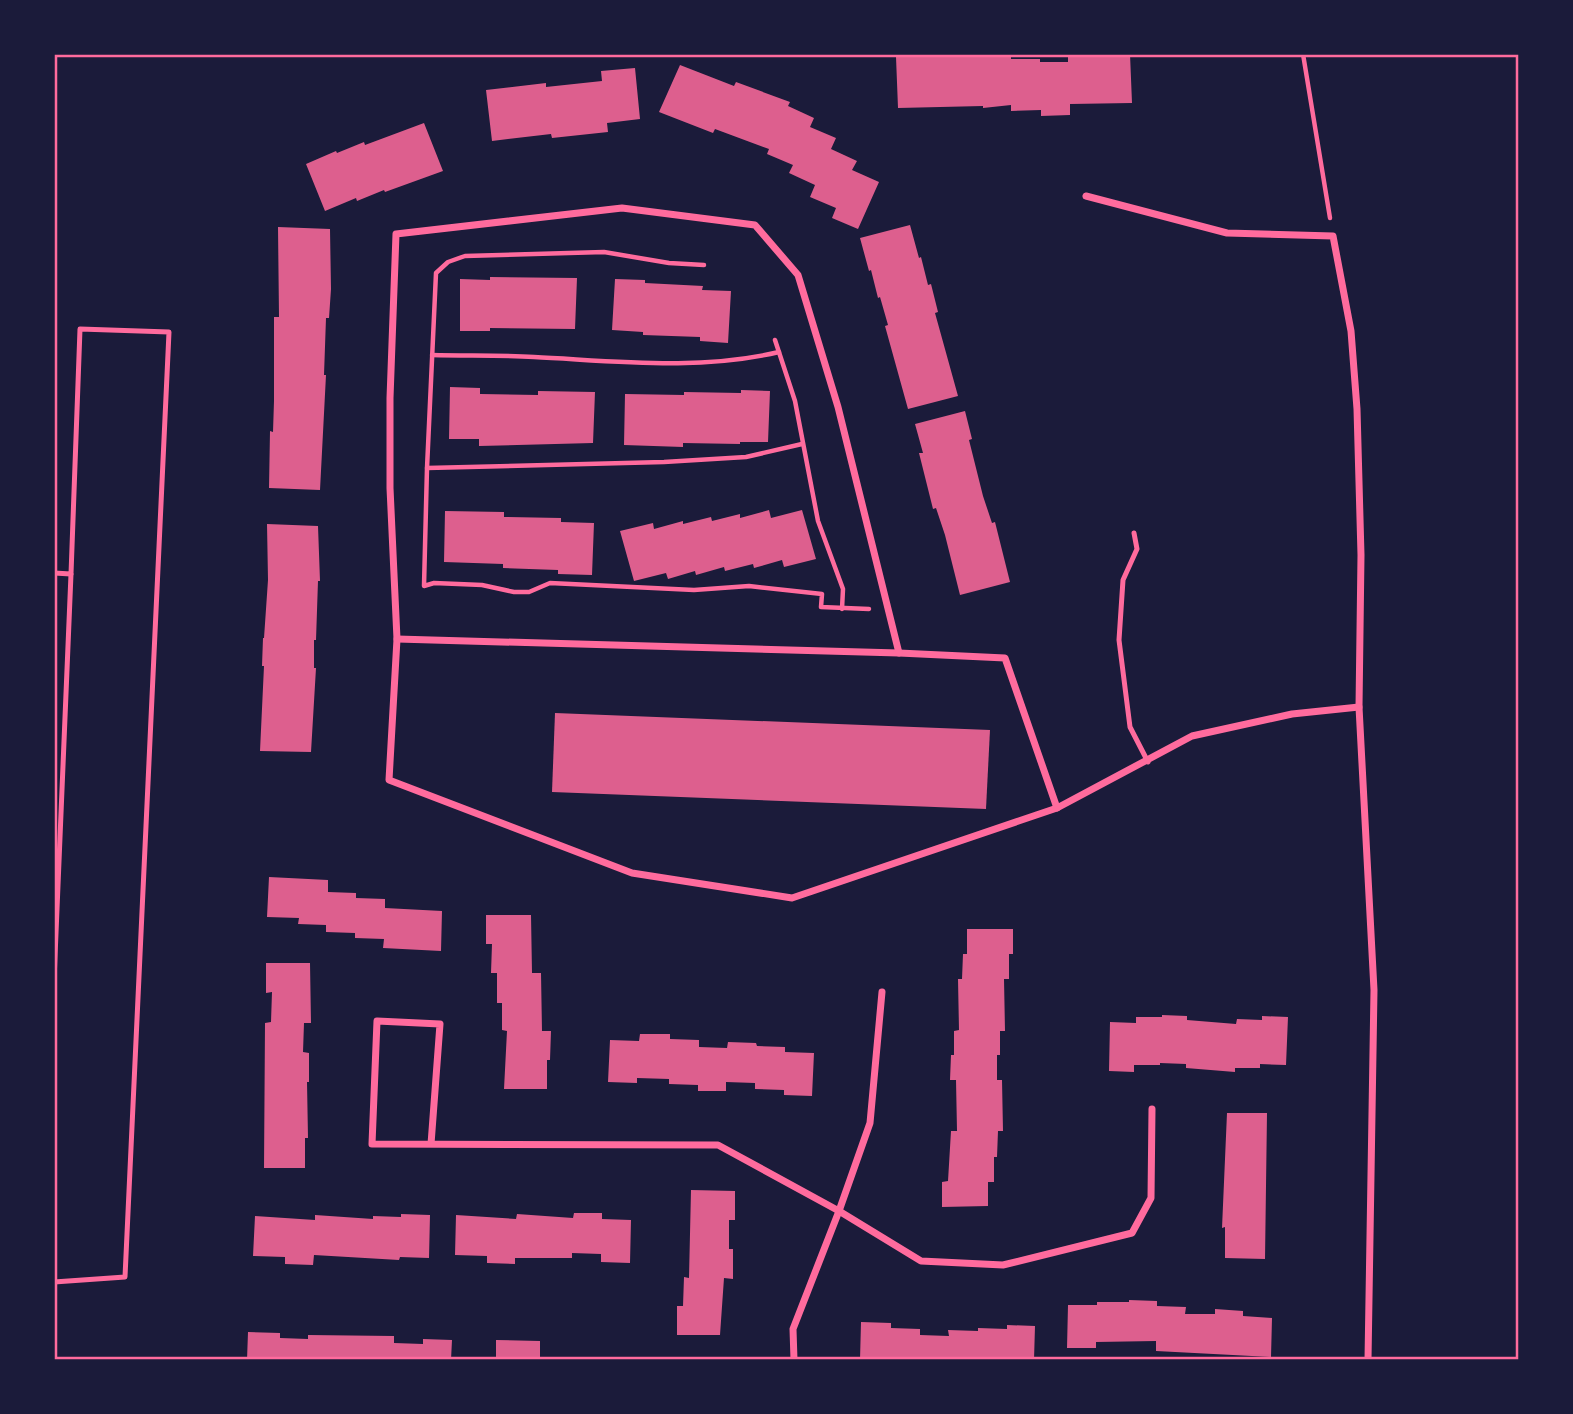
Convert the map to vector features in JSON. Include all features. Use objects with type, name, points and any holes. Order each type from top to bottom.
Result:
[{"type":"street","points":[[1086,196],[1227,233],[1333,236],[1351,331],[1357,409],[1361,555],[1359,707],[1374,990],[1368,1360]]},
{"type":"street","points":[[899,653],[838,407],[798,275],[755,225],[622,208],[396,234],[390,398],[390,488],[397,639],[389,780],[632,873],[792,898],[1057,808],[1148,762],[1192,736],[1292,714],[1359,707]]},
{"type":"street","points":[[397,639],[1005,658],[1057,808]]},
{"type":"street","points":[[794,1360],[793,1329],[870,1124],[882,992]]},
{"type":"street","points":[[430,1144],[440,1024],[377,1021],[372,1144],[718,1145],[839,1211],[921,1261],[1003,1265],[1132,1233],[1151,1198],[1152,1109]]},
{"type":"lane","points":[[54,981],[80,329],[169,332],[125,1277],[54,1282]]},
{"type":"lane","points":[[1134,533],[1137,549],[1123,580],[1119,640],[1130,727],[1148,762]]},
{"type":"lane","points":[[54,573],[71,574]]},
{"type":"path","points":[[1303,54],[1333,236]]},
{"type":"path","points":[[704,265],[669,263],[604,252],[465,256],[448,262],[436,273],[424,586],[434,583],[482,585],[514,592],[529,592],[550,583],[694,590],[749,586],[822,594],[821,607],[888,607]]},
{"type":"path","points":[[775,340],[795,401],[818,521],[843,589],[842,609]]},
{"type":"path","points":[[432,355],[534,357],[666,365],[745,360],[779,352]]},
{"type":"path","points":[[427,468],[719,459],[746,457],[802,444]]},
{"type":"building","points":[[1011,54],[1011,59],[1068,62],[1068,56],[1130,54],[1132,103],[1070,104],[1070,115],[1041,116],[1041,110],[1011,111],[1011,105],[983,108],[898,108],[896,57]]},
{"type":"building","points":[[680,65],[734,86],[736,82],[790,102],[788,106],[814,118],[810,127],[836,138],[831,149],[857,161],[852,170],[879,182],[858,229],[832,218],[836,208],[810,197],[815,185],[789,173],[793,165],[767,154],[769,149],[715,129],[713,133],[659,112]]},
{"type":"building","points":[[635,68],[640,119],[607,123],[608,132],[552,138],[551,134],[492,141],[486,90],[546,83],[546,87],[602,81],[601,71]]},
{"type":"building","points":[[424,123],[443,171],[357,201],[356,198],[325,211],[306,164],[336,151],[337,153],[364,142],[365,145]]},
{"type":"building","points":[[910,225],[928,285],[931,284],[938,312],[935,313],[958,396],[908,409],[885,326],[888,325],[860,238]]},
{"type":"building","points":[[278,227],[330,229],[331,289],[329,318],[326,318],[320,490],[269,488],[270,431],[273,432],[274,401],[274,317],[279,317]]},
{"type":"building","points":[[490,277],[577,278],[575,329],[490,328],[490,331],[460,331],[460,279],[490,280]]},
{"type":"building","points":[[615,279],[731,291],[728,343],[700,341],[700,337],[643,335],[643,332],[612,330]]},
{"type":"building","points":[[450,387],[480,388],[480,394],[595,392],[593,443],[479,446],[479,439],[449,439]]},
{"type":"building","points":[[741,390],[770,391],[768,442],[683,443],[683,447],[624,445],[625,394],[684,395],[684,392],[741,393]]},
{"type":"building","points":[[965,411],[983,496],[992,523],[995,522],[1010,582],[960,595],[945,535],[936,508],[933,509],[915,424]]},
{"type":"building","points":[[769,510],[771,518],[802,510],[816,559],[784,567],[782,560],[754,568],[753,564],[725,571],[724,567],[696,575],[695,571],[668,579],[666,573],[634,581],[620,531],[653,523],[654,529],[711,517],[712,521],[740,514],[740,518]]},
{"type":"building","points":[[445,511],[504,512],[504,517],[561,518],[561,522],[594,523],[592,575],[558,574],[558,570],[503,568],[503,564],[444,562]]},
{"type":"building","points":[[267,524],[318,526],[320,581],[314,640],[316,668],[311,752],[260,751],[263,638],[268,580]]},
{"type":"building","points":[[555,713],[990,730],[986,809],[552,792]]},
{"type":"building","points":[[269,877],[328,880],[328,892],[356,893],[356,898],[385,899],[385,908],[442,911],[441,951],[383,948],[384,939],[355,938],[355,933],[326,932],[326,925],[298,924],[299,918],[267,917]]},
{"type":"building","points":[[486,915],[531,915],[532,973],[541,973],[542,1031],[551,1031],[547,1089],[504,1089],[507,1031],[502,1030],[502,1003],[497,1003],[497,973],[491,973],[492,944],[486,944]]},
{"type":"building","points":[[967,929],[1013,929],[1009,979],[1004,979],[1005,1031],[1000,1031],[1000,1055],[997,1055],[997,1080],[1002,1080],[1003,1131],[998,1131],[994,1182],[988,1182],[988,1206],[942,1207],[942,1182],[948,1181],[951,1131],[957,1131],[956,1080],[950,1080],[951,1055],[954,1055],[954,1031],[959,1030],[958,979],[962,979],[963,954],[967,954]]},
{"type":"building","points":[[266,963],[310,963],[311,1023],[304,1023],[303,1052],[309,1053],[305,1168],[264,1168],[265,1023],[271,1022],[272,992],[266,993]]},
{"type":"building","points":[[1162,1015],[1236,1024],[1237,1019],[1288,1017],[1286,1065],[1260,1064],[1260,1068],[1235,1068],[1235,1072],[1186,1068],[1186,1064],[1160,1063],[1134,1065],[1134,1072],[1109,1071],[1110,1022],[1136,1023],[1136,1017]]},
{"type":"building","points":[[640,1034],[670,1034],[670,1039],[699,1040],[699,1047],[727,1048],[728,1042],[756,1043],[757,1046],[785,1047],[785,1052],[814,1053],[812,1096],[784,1095],[784,1090],[755,1089],[755,1083],[726,1082],[726,1091],[698,1091],[698,1085],[669,1084],[669,1079],[637,1078],[637,1083],[608,1082],[610,1040],[639,1041]]},
{"type":"building","points":[[1227,1113],[1267,1113],[1265,1259],[1225,1258],[1225,1227],[1222,1228]]},
{"type":"building","points":[[691,1190],[735,1191],[735,1220],[729,1220],[733,1279],[724,1278],[720,1335],[677,1335],[677,1306],[683,1306],[684,1277],[689,1278]]},
{"type":"building","points":[[574,1213],[602,1213],[602,1219],[631,1220],[630,1263],[601,1262],[601,1254],[572,1253],[572,1258],[515,1258],[515,1264],[487,1263],[487,1256],[455,1255],[456,1215],[516,1219],[517,1214],[573,1218]]},
{"type":"building","points":[[401,1214],[430,1215],[429,1258],[400,1257],[399,1260],[314,1255],[313,1265],[285,1264],[285,1257],[253,1256],[255,1216],[315,1220],[315,1215],[373,1219],[373,1216],[401,1217]]},
{"type":"building","points":[[1157,1301],[1157,1306],[1186,1307],[1185,1314],[1215,1314],[1215,1309],[1243,1311],[1243,1316],[1272,1318],[1271,1357],[1156,1351],[1156,1341],[1096,1342],[1096,1348],[1067,1348],[1068,1305],[1097,1305],[1097,1302]]},
{"type":"building","points":[[861,1322],[891,1323],[891,1328],[920,1329],[920,1335],[949,1336],[948,1330],[978,1331],[978,1328],[1007,1329],[1007,1325],[1035,1326],[1034,1360],[860,1360]]},
{"type":"building","points":[[248,1332],[280,1333],[280,1338],[308,1339],[308,1335],[394,1336],[394,1343],[423,1344],[423,1339],[452,1340],[451,1360],[247,1360]]},
{"type":"building","points":[[496,1340],[540,1341],[540,1360],[496,1360]]}]
